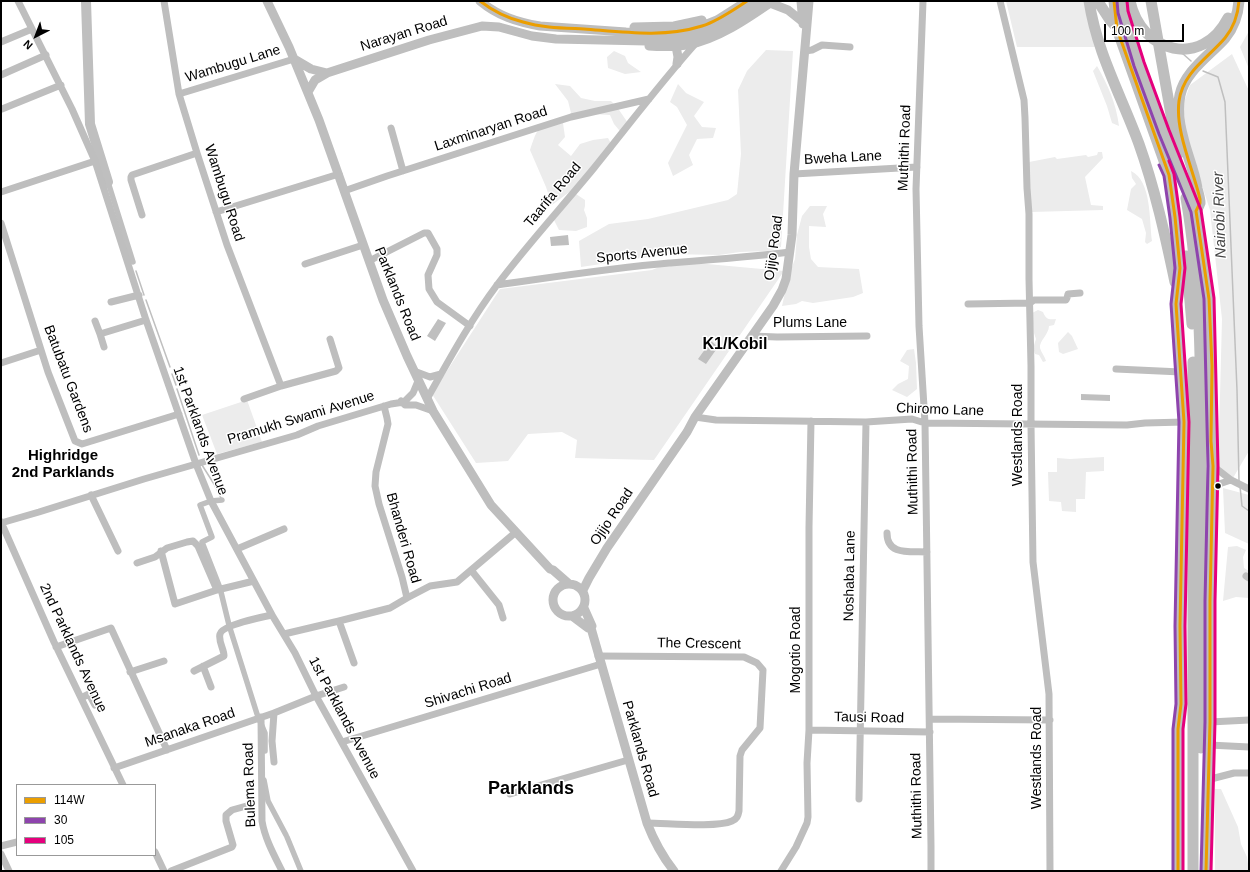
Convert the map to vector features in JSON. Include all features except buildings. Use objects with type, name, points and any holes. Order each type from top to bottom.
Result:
[{"type":"highway","points":[[1114,1],[1117,29],[1169,176],[1180,268],[1176,304],[1181,359]]},
{"type":"highway","points":[[1122,1],[1123,12],[1139,64],[1164,132],[1196,211],[1209,299],[1213,486],[1211,505],[1210,722],[1207,780],[1206,871]]},
{"type":"highway","points":[[1130,1],[1137,20],[1148,36],[1166,46],[1185,49],[1201,45],[1214,37],[1230,16],[1232,1]]},
{"type":"highway","points":[[1144,1],[1169,136],[1184,233],[1193,340],[1193,871]]},
{"type":"highway","points":[[1151,1],[1191,229],[1197,284],[1201,402],[1201,871]]},
{"type":"highway","points":[[1196,211],[1200,204],[1200,199],[1195,174],[1179,122],[1178,108],[1180,94],[1185,81],[1198,64],[1229,32],[1237,14],[1239,1]]},
{"type":"highway","points":[[1094,2],[1117,29]]},
{"type":"highway","points":[[1094,2],[1101,52],[1137,140],[1158,206],[1180,307],[1186,368],[1192,474]]},
{"type":"highway","points":[[1178,871],[1178,728],[1181,704],[1180,626],[1184,422],[1181,372],[1182,304],[1191,294],[1189,242],[1192,235],[1196,233],[1200,234]]},
{"type":"highway","points":[[1181,704],[1185,716],[1191,721],[1200,720],[1209,710]]},
{"type":"highway","points":[[1178,740],[1185,731],[1193,726],[1202,728],[1207,733],[1209,741]]},
{"type":"highway","points":[[1182,871],[1185,814],[1192,740]]},
{"type":"main road","points":[[262,1],[268,12],[277,21],[281,18],[274,1]]},
{"type":"main road","name":"Parklands Road","points":[[267,1],[308,92],[363,245],[395,328],[433,411],[491,505],[550,569],[572,584]]},
{"type":"main road","points":[[480,1],[487,7],[503,16],[521,23],[540,26],[626,32],[659,37],[702,26],[723,16],[747,1]]},
{"type":"main road","points":[[626,32],[638,26],[674,26],[700,21],[723,10],[737,1]]},
{"type":"main road","points":[[616,40],[688,36],[718,27],[730,21],[759,1]]},
{"type":"main road","points":[[801,1],[804,26]]},
{"type":"main road","points":[[804,26],[809,1]]},
{"type":"main road","points":[[616,40],[627,45],[634,46],[676,46],[698,42],[730,28],[771,2],[788,10],[804,26]]},
{"type":"main road","name":"Narayan Road","points":[[326,72],[462,30],[482,26],[490,26],[541,38],[616,40]]},
{"type":"main road","name":"Ojijo Road","points":[[583,590],[607,548],[782,290],[786,279],[792,235],[794,174],[805,51],[804,26]]},
{"type":"main road","points":[[676,46],[678,57],[677,64]]},
{"type":"main road","points":[[294,59],[311,69],[326,72]]},
{"type":"main road","points":[[308,92],[315,80],[326,72]]},
{"type":"main road","name":"Parklands Road","points":[[550,569],[554,580],[555,593]]},
{"type":"main road","points":[[589,578],[572,584],[563,585],[558,588],[553,598],[555,607],[562,614],[572,616],[590,628]]},
{"type":"main road","points":[[572,584],[583,590],[586,602],[581,612],[572,616]]},
{"type":"main road","name":"Parklands Road","points":[[584,608],[592,626],[590,628],[647,823],[662,856],[674,871]]},
{"type":"street","name":"1st Parklands Avenue","points":[[18,1],[61,85],[95,162],[146,320],[180,414],[196,464],[216,511],[413,871]]},
{"type":"street","name":"Wambugu Road","points":[[164,1],[179,94],[227,245],[281,386]]},
{"type":"street","name":"Muthithi Road","points":[[923,1],[916,189],[918,289],[925,423],[931,871]]},
{"type":"street","name":"Westlands Road","points":[[1000,1],[1024,100],[1029,214],[1033,562],[1048,686],[1050,720],[1050,871]]},
{"type":"street","points":[[1,42],[32,29]]},
{"type":"street","name":"Taarifa Road","points":[[427,398],[470,326],[497,286],[677,64],[698,42]]},
{"type":"street","points":[[805,51],[812,50],[822,45],[850,47]]},
{"type":"street","points":[[1,75],[46,55]]},
{"type":"street","name":"Wambugu Lane","points":[[179,94],[294,59]]},
{"type":"street","points":[[2,109],[61,85]]},
{"type":"street","name":"Laxminaryan Road","points":[[344,191],[571,117],[649,99]]},
{"type":"street","points":[[391,128],[403,171]]},
{"type":"street","points":[[142,216],[131,180],[132,175],[197,153]]},
{"type":"street","points":[[1,192],[95,162]]},
{"type":"street","name":"Bweha Lane","points":[[794,174],[917,167]]},
{"type":"street","points":[[216,212],[338,174]]},
{"type":"street","name":"Batubatu Gardens","points":[[1,223],[40,350],[73,437],[78,443],[82,444],[180,414]]},
{"type":"street","points":[[369,261],[424,233],[428,233],[437,249],[437,255],[428,274],[429,289],[437,302],[470,326]]},
{"type":"street","points":[[305,264],[363,245]]},
{"type":"street","name":"Sports Avenue","points":[[497,286],[569,274],[669,263],[744,258],[790,252]]},
{"type":"street","points":[[968,304],[1030,303],[1034,300],[1066,300],[1068,298],[1068,294],[1080,293]]},
{"type":"street","points":[[111,302],[139,295]]},
{"type":"street","points":[[100,334],[146,320]]},
{"type":"street","points":[[95,321],[104,347]]},
{"type":"street","name":"Plums Lane","points":[[752,336],[867,336]]},
{"type":"street","points":[[244,399],[281,386],[338,370],[339,368],[330,339]]},
{"type":"street","points":[[1,362],[40,350]]},
{"type":"street","points":[[1116,369],[1181,372]]},
{"type":"street","points":[[414,371],[430,377],[441,374]]},
{"type":"street","name":"Pramukh Swami Avenue","points":[[1,523],[297,435],[318,426],[384,406],[401,401],[404,402],[410,396],[418,380]]},
{"type":"street","name":"Pramukh Swami Avenue","points":[[401,401],[405,405],[416,404],[433,411]]},
{"type":"street","name":"Bhanderi Road","points":[[284,634],[339,622],[390,608],[406,598],[402,577],[379,504],[375,486],[376,472],[388,424],[388,418],[384,406]]},
{"type":"street","name":"Chiromo Lane","points":[[696,417],[716,420],[866,422],[912,419],[925,423],[1031,425],[1128,425],[1184,422]]},
{"type":"street","name":"Mogotio Road","points":[[781,871],[796,847],[805,828],[808,817],[807,762],[809,730],[809,527],[811,421]]},
{"type":"street","name":"Noshaba Lane","points":[[859,799],[866,422]]},
{"type":"street","points":[[1213,466],[1232,481],[1246,488]]},
{"type":"street","points":[[1213,486],[1232,481]]},
{"type":"street","points":[[91,495],[118,551]]},
{"type":"street","name":"2nd Parklands Avenue","points":[[1,523],[56,647],[122,784]]},
{"type":"street","points":[[237,549],[284,529]]},
{"type":"street","points":[[406,598],[430,586],[457,582],[516,532]]},
{"type":"street","points":[[887,533],[888,544],[893,549],[927,552]]},
{"type":"street","points":[[137,563],[155,557],[161,551],[193,541],[198,546],[217,590]]},
{"type":"street","points":[[161,551],[175,604],[217,590],[254,581]]},
{"type":"street","points":[[471,570],[499,605],[503,618]]},
{"type":"street","points":[[194,671],[224,656],[220,633],[226,627],[272,615]]},
{"type":"street","points":[[339,622],[354,663]]},
{"type":"street","points":[[56,647],[111,628],[167,750]]},
{"type":"street","name":"The Crescent","points":[[600,660],[744,657],[757,663],[763,670],[760,728],[742,750],[740,756],[739,811],[737,817],[732,821],[715,824],[647,823]]},
{"type":"street","name":"Shivachi Road","points":[[342,742],[600,660]]},
{"type":"street","points":[[130,672],[164,662]]},
{"type":"street","points":[[203,666],[211,687]]},
{"type":"street","name":"Msanaka Road","points":[[114,768],[261,718],[316,696],[344,687]]},
{"type":"street","points":[[81,698],[89,694],[95,705]]},
{"type":"street","points":[[274,713],[272,741],[274,762]]},
{"type":"street","name":"Bulema Road","points":[[261,718],[262,821],[267,841],[282,871]]},
{"type":"street","points":[[930,719],[1050,720]]},
{"type":"street","points":[[1210,722],[1249,720]]},
{"type":"street","name":"Tausi Road","points":[[809,730],[930,732]]},
{"type":"street","points":[[1209,741],[1249,747]]},
{"type":"street","points":[[510,794],[628,760]]},
{"type":"street","points":[[1207,780],[1234,773],[1249,773]]},
{"type":"street","points":[[171,871],[232,847],[226,815],[232,810],[250,805]]},
{"type":"street","points":[[1,846],[16,842]]},
{"type":"street","points":[[1,854],[9,871]]},
{"type":"street","points":[[156,854],[164,871]]},
{"type":"shaded area","points":[[1006,1],[1084,1],[1095,47],[1017,47]]},
{"type":"shaded area","points":[[1249,31],[1249,69],[1240,47]]},
{"type":"shaded area","points":[[766,50],[793,51],[781,247],[768,251],[740,252],[719,255],[667,254],[581,267],[579,241],[609,224],[648,219],[728,200],[737,194],[741,154],[738,90],[747,71]]},
{"type":"shaded area","points":[[614,51],[625,56],[628,63],[641,72],[625,74],[608,68],[607,57]]},
{"type":"shaded area","points":[[1232,54],[1249,91],[1249,451],[1233,478],[1218,472],[1222,319],[1210,210],[1187,140],[1183,105],[1190,85]]},
{"type":"shaded area","points":[[1097,66],[1111,94],[1119,126],[1112,123],[1093,71]]},
{"type":"shaded area","points":[[555,84],[570,86],[581,98],[595,101],[611,101],[630,126],[624,136],[614,124],[610,115],[593,114],[572,117],[568,101]]},
{"type":"shaded area","points":[[678,84],[686,93],[704,102],[694,116],[702,127],[716,128],[713,138],[697,139],[689,155],[693,165],[673,176],[668,163],[687,125],[677,107],[670,102]]},
{"type":"shaded area","points":[[563,123],[565,137],[558,145],[571,156],[580,144],[593,140],[608,138],[614,149],[598,165],[588,178],[552,205],[530,150],[537,132],[543,126]]},
{"type":"shaded area","points":[[1098,152],[1102,152],[1103,158],[1085,177],[1091,205],[1103,206],[1103,210],[1031,212],[1029,162],[1055,157],[1057,159],[1086,155],[1088,157],[1097,155]]},
{"type":"shaded area","points":[[1131,171],[1138,176],[1143,183],[1146,192],[1150,212],[1152,241],[1147,244],[1145,242],[1146,233],[1142,219],[1127,210],[1131,189],[1136,184],[1132,178]]},
{"type":"shaded area","points":[[576,194],[585,200],[584,210],[587,218],[587,227],[576,231],[559,230],[554,220]]},
{"type":"shaded area","points":[[810,206],[827,206],[823,214],[826,227],[809,226],[809,247],[811,259],[818,267],[859,269],[863,293],[853,297],[813,303],[802,301],[796,304],[782,306],[789,275],[795,259],[797,235],[802,216]]},
{"type":"shaded area","points":[[568,235],[569,245],[551,246],[550,237]]},
{"type":"shaded area","points":[[674,261],[784,271],[654,460],[575,458],[577,440],[562,432],[528,434],[508,461],[476,463],[432,394],[500,289],[652,270]]},
{"type":"shaded area","points":[[1038,310],[1043,312],[1048,318],[1056,319],[1054,325],[1049,326],[1049,329],[1040,345],[1046,361],[1043,362],[1039,355],[1035,354],[1033,348],[1036,339],[1032,313]]},
{"type":"shaded area","points":[[438,319],[446,323],[435,341],[427,336]]},
{"type":"shaded area","points":[[1068,332],[1072,336],[1078,349],[1063,354],[1059,352],[1058,343]]},
{"type":"shaded area","points":[[711,341],[718,347],[706,364],[698,359]]},
{"type":"shaded area","points":[[914,349],[917,389],[907,397],[892,390],[898,384],[908,379],[909,366],[900,361],[907,350]]},
{"type":"shaded area","points":[[1081,394],[1110,395],[1110,401],[1081,400]]},
{"type":"shaded area","points":[[247,400],[262,442],[217,454],[202,415]]},
{"type":"shaded area","points":[[1104,457],[1104,471],[1086,472],[1085,499],[1076,499],[1076,512],[1062,511],[1061,502],[1049,501],[1048,472],[1057,472],[1057,458],[1070,459]]},
{"type":"shaded area","points":[[1223,488],[1249,495],[1249,544],[1225,533]]},
{"type":"shaded area","points":[[1237,546],[1246,550],[1243,557],[1244,568],[1249,571],[1249,598],[1236,597],[1223,601],[1228,547]]},
{"type":"shaded area","points":[[1215,789],[1221,789],[1238,827],[1241,844],[1247,857],[1249,871],[1215,871]]},
{"type":"waterway","points":[[86,1],[90,124],[108,182]]},
{"type":"waterway","name":"Nairobi River","points":[[1182,53],[1191,61]]},
{"type":"waterway","name":"Nairobi River","points":[[1203,71],[1218,77],[1225,102],[1237,390],[1239,481]]},
{"type":"waterway","points":[[108,182],[133,262]]},
{"type":"waterway","points":[[136,271],[144,295]]},
{"type":"waterway","points":[[146,300],[170,367]]},
{"type":"waterway","points":[[172,374],[176,385]]},
{"type":"waterway","points":[[177,389],[199,455]]},
{"type":"waterway","points":[[202,465],[222,500]]},
{"type":"waterway","name":"Nairobi River","points":[[1240,486],[1242,506],[1249,511]]},
{"type":"waterway","points":[[222,500],[211,501],[200,505],[212,537],[202,542],[220,588],[229,625],[257,714],[265,733],[265,751]]},
{"type":"waterway","points":[[264,780],[268,801],[286,835]]},
{"type":"waterway","points":[[287,837],[301,871]]},
{"type":"transit line","name":"114W","points":[[480,1],[506,16],[531,24],[628,33],[658,33],[688,30],[708,24],[731,12],[747,1]]},
{"type":"transit line","name":"114W","points":[[1114,1],[1117,29],[1169,175],[1180,268],[1176,304],[1184,422],[1180,626],[1181,704],[1178,729],[1178,871]]},
{"type":"transit line","name":"30","points":[[1117,1],[1118,13],[1134,66],[1159,134],[1191,212],[1204,299],[1208,466],[1205,601],[1205,722],[1201,871]]},
{"type":"transit line","name":"105","points":[[1127,1],[1128,11],[1144,62],[1201,210],[1214,298],[1218,466],[1215,601],[1215,722],[1211,871]]},
{"type":"transit line","name":"114W","points":[[1206,871],[1210,722],[1210,601],[1213,466],[1211,441],[1212,366],[1209,299],[1196,211],[1200,203],[1200,199],[1185,150],[1178,113],[1181,91],[1185,82],[1197,66],[1228,34],[1235,20],[1239,1]]},
{"type":"transit line","name":"105","points":[[1169,161],[1174,174],[1185,268],[1181,304],[1189,422],[1185,626],[1186,704],[1183,729],[1183,871]]},
{"type":"transit line","name":"30","points":[[1159,165],[1164,176],[1175,268],[1171,304],[1179,422],[1175,626],[1176,704],[1173,729],[1173,871]]},
{"type":"district","name":"K1/Kobil","points":[[735,345]]},
{"type":"district","name":"Highridge 2nd Parklands","points":[[63,464]]},
{"type":"district","name":"Parklands","points":[[531,789]]}]
